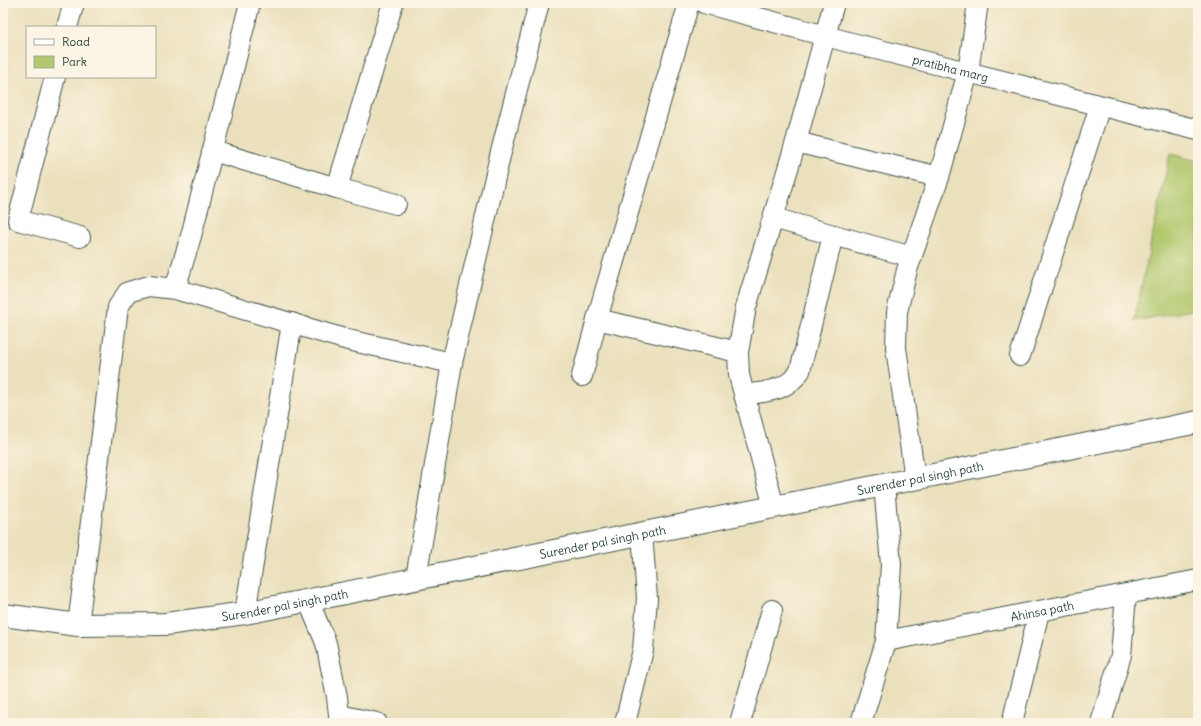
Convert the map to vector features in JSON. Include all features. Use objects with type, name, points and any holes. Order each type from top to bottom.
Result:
[{"type":"street","points":[[67,26],[74,3]]},
{"type":"street","points":[[175,289],[192,236],[250,3]]},
{"type":"street","points":[[337,188],[393,3]]},
{"type":"street","points":[[416,578],[452,363],[500,156],[539,3]]},
{"type":"street","points":[[582,376],[596,320],[689,3]]},
{"type":"street","name":"pratibha marg","points":[[704,3],[826,36],[1198,130]]},
{"type":"street","points":[[774,507],[739,375],[738,352],[746,307],[796,142],[834,3]]},
{"type":"street","points":[[915,478],[896,348],[897,312],[907,270],[939,177],[968,72],[978,3]]},
{"type":"street","points":[[54,78],[18,220],[80,237]]},
{"type":"street","points":[[1020,356],[1100,106]]},
{"type":"street","points":[[796,142],[939,177]]},
{"type":"street","points":[[213,151],[396,204]]},
{"type":"street","points":[[773,218],[912,257]]},
{"type":"street","points":[[744,395],[780,389],[794,381],[800,371],[833,234]]},
{"type":"street","points":[[78,625],[118,307],[128,292],[149,286],[175,289],[348,340],[452,363]]},
{"type":"street","points":[[596,320],[738,352]]},
{"type":"street","points":[[245,613],[292,323]]},
{"type":"street","name":"Surender pal singh path","points":[[3,615],[78,625],[166,624],[245,613],[1198,422]]},
{"type":"street","points":[[861,723],[886,641],[891,565],[884,485]]},
{"type":"street","points":[[625,723],[644,650],[647,598],[642,533]]},
{"type":"street","name":"Ahinsa path","points":[[886,641],[1198,580]]},
{"type":"street","points":[[1101,723],[1121,655],[1126,595]]},
{"type":"street","points":[[308,600],[326,643],[338,697],[339,719],[377,723]]},
{"type":"street","points":[[740,723],[772,610]]},
{"type":"street","points":[[1012,723],[1039,612]]},
{"type":"green space","points":[[1170,154],[1198,161],[1198,309],[1134,321]]}]
